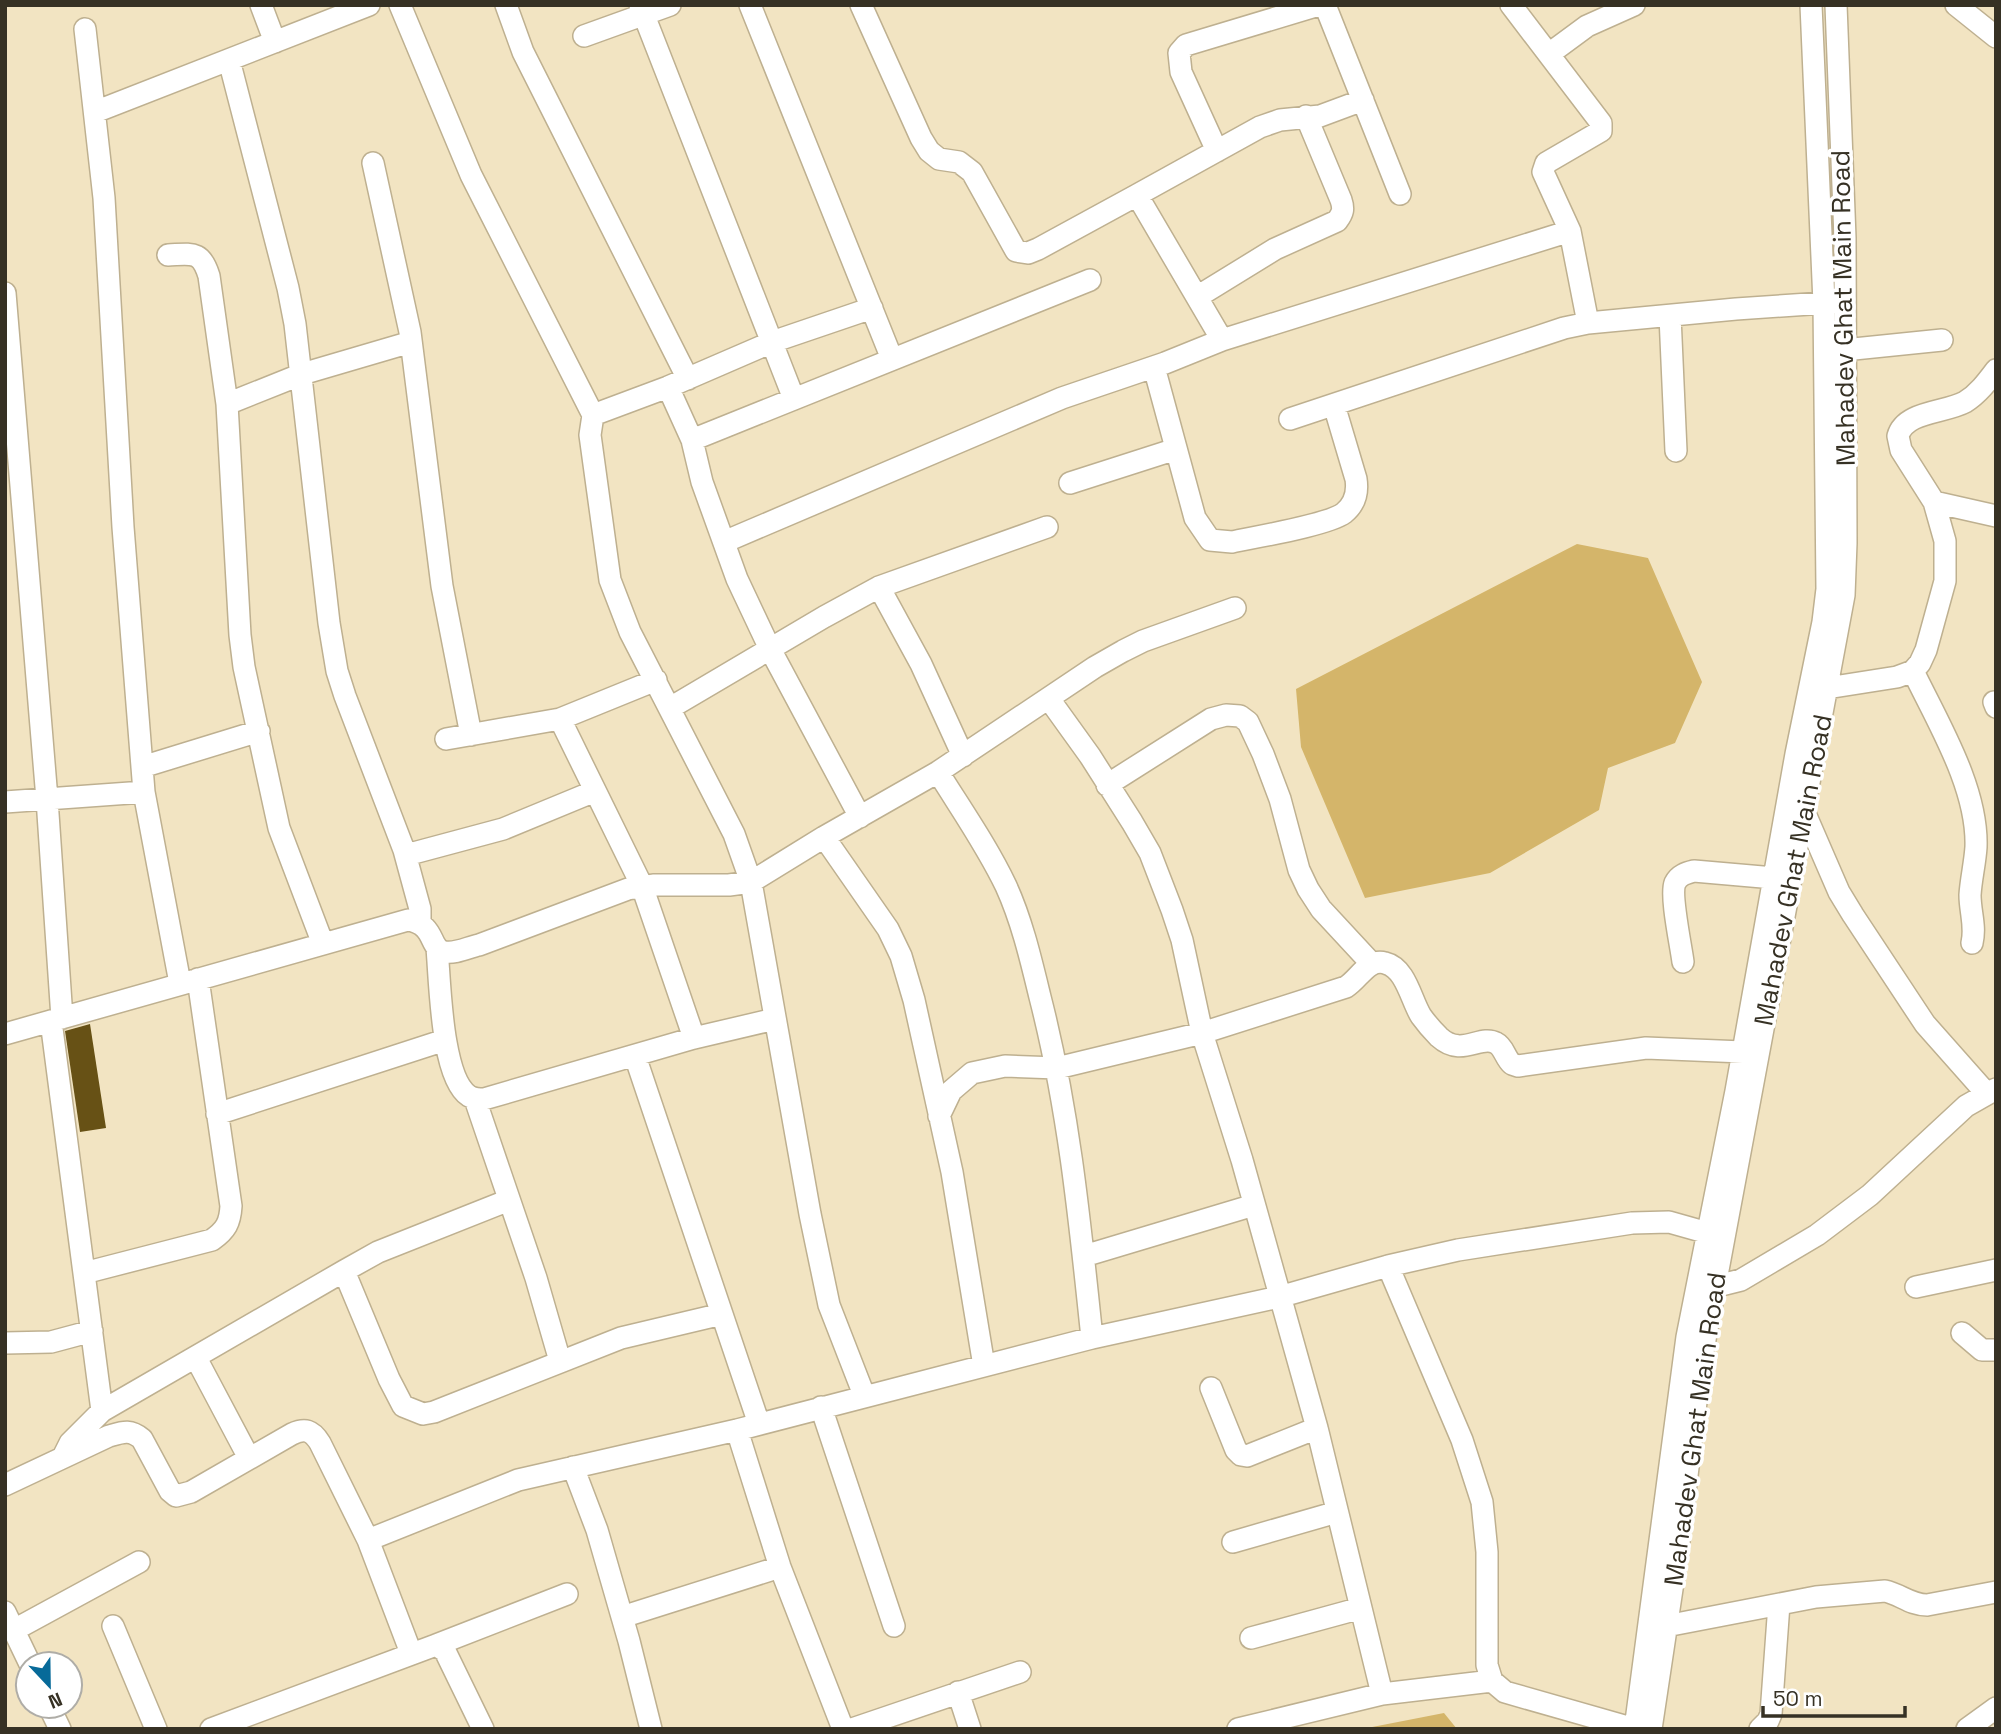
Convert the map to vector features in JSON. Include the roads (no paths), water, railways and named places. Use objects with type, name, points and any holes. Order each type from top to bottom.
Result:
[{"type":"street","points":[[261,5],[275,42]]},
{"type":"street","points":[[94,112],[369,5]]},
{"type":"street","points":[[400,5],[471,174],[593,415],[590,435],[610,580],[630,632],[734,834],[751,882],[810,1214],[829,1305],[864,1395]]},
{"type":"street","points":[[506,5],[523,52],[678,383],[702,482],[737,579],[770,649],[860,817]]},
{"type":"street","points":[[584,37],[641,10],[670,5]]},
{"type":"street","points":[[750,5],[892,359]]},
{"type":"street","points":[[861,5],[929,151],[939,159],[959,162],[972,172],[1016,251],[1028,253],[1038,249],[1260,127],[1280,120],[1320,116],[1363,100]]},
{"type":"street","points":[[1217,151],[1181,72],[1179,53],[1186,45],[1319,5]]},
{"type":"street","points":[[1325,5],[1400,194]]},
{"type":"street","points":[[1511,5],[1601,123],[1601,131],[1546,163],[1543,172],[1570,231],[1588,323]]},
{"type":"street","points":[[1549,54],[1587,26],[1634,5]]},
{"type":"street","points":[[1388,1266],[1462,1440],[1482,1502],[1487,1552],[1487,1665],[1492,1681],[1505,1692],[1635,1729],[1687,1337],[1707,1283],[1708,1233],[1823,622],[1828,573],[1834,302],[1811,5]]},
{"type":"street","name":"Mahadev Ghat Main Road","points":[[1651,1729],[1701,1361],[1707,1283],[1827,688],[1845,581],[1844,350],[1834,302],[1845,237],[1836,5]]},
{"type":"street","points":[[1956,5],[1996,37]]},
{"type":"street","points":[[641,10],[794,399]]},
{"type":"street","points":[[84,1273],[212,1240],[230,1223],[231,1206],[217,1114],[144,792],[123,527],[104,198],[85,29]]},
{"type":"street","points":[[229,60],[288,288],[302,374],[329,623],[337,671],[406,855],[420,909],[420,922]]},
{"type":"street","points":[[1197,297],[1275,249],[1337,221],[1342,214],[1344,207],[1306,117]]},
{"type":"street","points":[[373,163],[411,342],[442,586],[471,735]]},
{"type":"street","points":[[1137,195],[1222,340]]},
{"type":"street","points":[[724,542],[1062,398],[1154,367],[1222,340],[1570,231]]},
{"type":"street","points":[[168,255],[194,254],[202,259],[206,266],[227,404],[240,635],[279,828],[323,944]]},
{"type":"street","points":[[692,440],[1090,280]]},
{"type":"street","points":[[5,293],[47,799],[56,1020],[102,1411]]},
{"type":"street","points":[[1290,419],[1564,328],[1588,323],[1834,302]]},
{"type":"street","points":[[593,415],[678,383],[772,342],[872,308]]},
{"type":"street","points":[[1670,316],[1676,451]]},
{"type":"street","points":[[1844,350],[1942,341]]},
{"type":"street","points":[[227,404],[302,374],[411,342]]},
{"type":"street","points":[[1154,367],[1195,518],[1210,540],[1232,542],[1335,518],[1353,504],[1357,490],[1334,405]]},
{"type":"street","points":[[1827,688],[1897,677],[1913,671],[1920,663],[1945,581],[1945,541],[1934,502],[1901,450],[1899,430],[1906,423],[1964,403],[1978,392],[1996,370]]},
{"type":"street","points":[[1070,483],[1176,449]]},
{"type":"street","points":[[1934,502],[1996,516]]},
{"type":"street","points":[[670,708],[879,587],[1047,527]]},
{"type":"street","points":[[879,587],[921,664],[963,756]]},
{"type":"street","points":[[437,948],[444,952],[479,945],[642,886],[729,885],[751,882],[938,772],[1095,667],[1143,642],[1235,608]]},
{"type":"street","points":[[1913,671],[1964,780],[1973,813],[1976,846],[1970,898],[1975,925],[1972,943]]},
{"type":"street","points":[[446,739],[560,719],[656,680]]},
{"type":"street","points":[[1049,699],[1090,756],[1144,843],[1182,940],[1202,1033],[1317,1428],[1382,1694]]},
{"type":"street","points":[[1107,785],[1211,719],[1226,715],[1240,716],[1248,722],[1263,754],[1288,823],[1299,870],[1308,889],[1321,909],[1372,964]]},
{"type":"street","points":[[560,719],[642,886],[694,1038]]},
{"type":"street","points":[[142,767],[258,732]]},
{"type":"street","points":[[938,772],[1006,885],[1019,918],[1057,1068],[1072,1156],[1092,1338]]},
{"type":"street","points":[[406,855],[503,829],[596,791]]},
{"type":"street","points":[[5,802],[144,792]]},
{"type":"street","points":[[1707,1283],[1726,1284],[1741,1280],[1817,1235],[1870,1195],[1966,1106],[1991,1091],[1925,1024],[1839,892],[1803,809]]},
{"type":"street","points":[[824,837],[888,929],[901,956],[914,1000],[952,1172],[984,1366]]},
{"type":"street","points":[[1683,962],[1674,895],[1675,883],[1681,875],[1694,871],[1774,878]]},
{"type":"street","points":[[5,1034],[408,920],[420,922],[428,930],[437,948],[445,1040],[457,1080],[466,1095],[475,1099],[484,1099],[694,1038],[775,1019]]},
{"type":"street","points":[[939,1116],[951,1091],[972,1073],[1005,1066],[1057,1068],[1202,1033],[1346,988],[1372,964],[1382,962],[1391,965],[1399,973],[1421,1016],[1440,1038],[1455,1046],[1490,1041],[1498,1043],[1512,1064],[1518,1066],[1646,1048],[1743,1052]]},
{"type":"street","points":[[217,1114],[445,1040]]},
{"type":"street","points":[[635,1056],[759,1424]]},
{"type":"street","points":[[475,1099],[536,1278],[560,1361]]},
{"type":"street","points":[[63,1457],[70,1443],[102,1411],[344,1270],[378,1252],[509,1200]]},
{"type":"street","points":[[1084,1256],[1254,1205]]},
{"type":"street","points":[[368,1540],[518,1480],[737,1430],[1092,1338],[1279,1297],[1388,1266],[1468,1248],[1632,1223],[1669,1222],[1708,1233]]},
{"type":"street","points":[[344,1270],[403,1406],[423,1414],[435,1412],[621,1338],[722,1314]]},
{"type":"street","points":[[1916,1287],[1996,1270]]},
{"type":"street","points":[[5,1343],[51,1342],[92,1331]]},
{"type":"street","points":[[1962,1333],[1982,1350],[1996,1350]]},
{"type":"street","points":[[196,1358],[249,1458]]},
{"type":"street","points":[[1211,1388],[1236,1450],[1241,1455],[1247,1456],[1317,1428]]},
{"type":"street","points":[[821,1407],[894,1626]]},
{"type":"street","points":[[5,1485],[109,1436],[127,1431],[142,1439],[170,1491],[176,1496],[191,1492],[302,1429],[310,1431],[320,1443],[368,1540],[411,1653]]},
{"type":"street","points":[[737,1430],[780,1567],[844,1729]]},
{"type":"street","points":[[573,1468],[597,1530],[622,1617],[644,1727]]},
{"type":"street","points":[[1233,1542],[1337,1512]]},
{"type":"street","points":[[23,1650],[10,1621],[139,1562]]},
{"type":"street","points":[[622,1617],[780,1567]]},
{"type":"street","points":[[1667,1626],[1779,1604],[1885,1591],[1916,1605],[1996,1592]]},
{"type":"street","points":[[211,1729],[248,1723],[411,1653],[568,1594]]},
{"type":"street","points":[[1759,1729],[1771,1714],[1779,1604]]},
{"type":"street","points":[[1251,1638],[1361,1608]]},
{"type":"street","points":[[113,1626],[156,1729]]},
{"type":"street","points":[[436,1645],[444,1651],[483,1729]]},
{"type":"street","points":[[852,1729],[1020,1672]]},
{"type":"street","points":[[1238,1729],[1382,1694],[1492,1681]]},
{"type":"street","points":[[958,1692],[970,1729]]},
{"type":"street","points":[[1968,1729],[1996,1708]]}]
